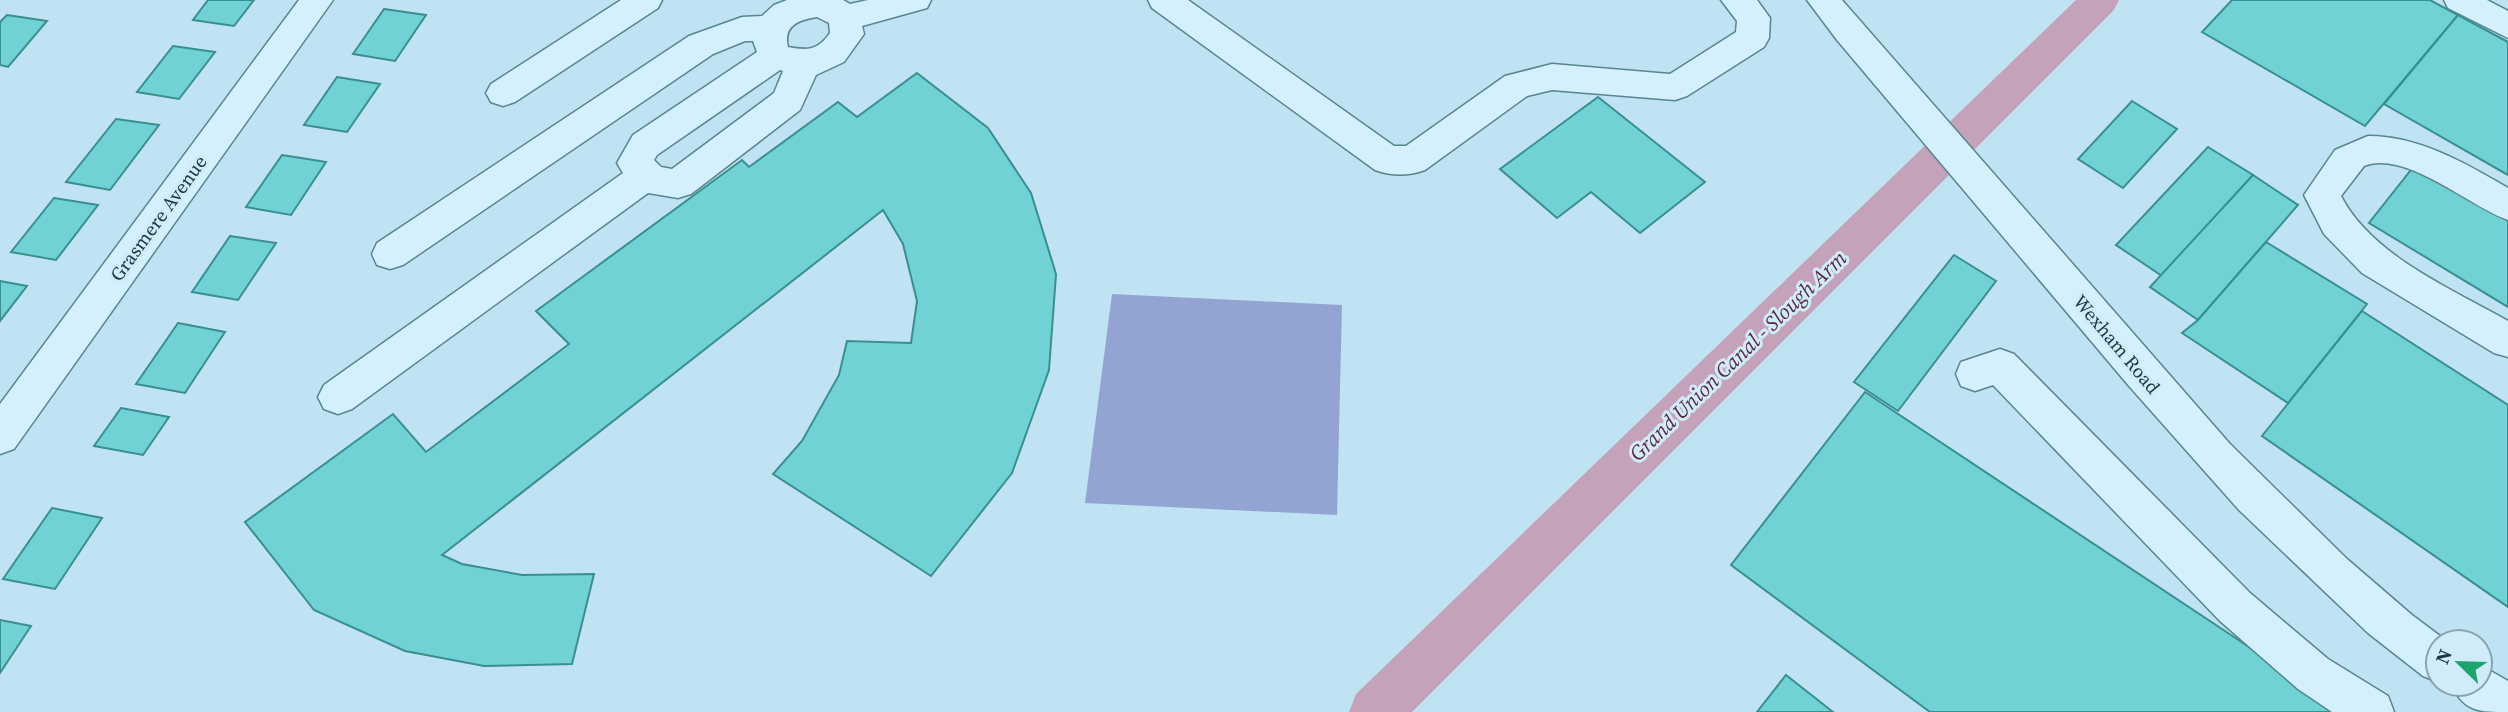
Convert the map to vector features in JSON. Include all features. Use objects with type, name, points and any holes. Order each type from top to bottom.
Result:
[{"type":"street","name":"Grasmere Avenue","points":[[0,436],[317,0]]},
{"type":"street","points":[[503,93],[646,0]]},
{"type":"street","points":[[845,18],[915,0]]},
{"type":"street","points":[[1164,0],[1387,160],[1413,160],[1517,85],[1552,77],[1675,88],[1752,37],[1754,18],[1737,0]]},
{"type":"street","name":"Wexham Road","points":[[1822,0],[2221,464],[2314,556],[2404,638],[2424,652]]},
{"type":"street","points":[[2460,0],[2508,26]]},
{"type":"street","points":[[390,254],[702,45],[742,29],[786,31],[816,62],[837,51],[847,34],[845,18],[833,9],[817,5],[786,31],[645,145],[635,163],[651,180],[678,184],[789,101],[786,31]]},
{"type":"street","points":[[2508,205],[2435,166],[2407,154],[2376,148],[2353,155],[2322,195],[2337,224],[2375,262],[2508,341]]},
{"type":"street","points":[[338,397],[647,175]]},
{"type":"street","points":[[1975,374],[2000,366],[2235,607],[2313,674],[2372,712]]},
{"type":"shaded area","points":[[1112,294],[1342,305],[1337,515],[1085,503]]},
{"type":"building","points":[[208,0],[254,0],[234,26],[193,20]]},
{"type":"building","points":[[2232,0],[2430,0],[2458,15],[2365,126],[2202,32]]},
{"type":"building","points":[[384,9],[426,15],[395,61],[353,54]]},
{"type":"building","points":[[7,15],[47,21],[8,67],[0,65],[0,22]]},
{"type":"building","points":[[2458,15],[2508,42],[2508,175],[2384,104]]},
{"type":"building","points":[[173,46],[215,52],[179,99],[137,92]]},
{"type":"building","points":[[917,73],[988,128],[1031,193],[1056,274],[1049,370],[1012,473],[931,576],[773,474],[802,441],[839,375],[847,341],[911,343],[917,301],[903,244],[883,210],[442,555],[462,564],[522,575],[594,574],[572,664],[484,666],[405,651],[314,610],[245,522],[393,414],[426,452],[569,344],[536,311],[742,160],[749,167],[838,102],[857,117]]},
{"type":"building","points":[[337,77],[380,84],[347,132],[304,125]]},
{"type":"building","points":[[1598,97],[1705,182],[1640,233],[1591,192],[1557,218],[1500,169]]},
{"type":"building","points":[[2132,101],[2177,129],[2123,188],[2078,159]]},
{"type":"building","points":[[116,119],[159,125],[110,190],[66,182]]},
{"type":"building","points":[[2208,147],[2253,175],[2162,276],[2116,245]]},
{"type":"building","points":[[282,155],[326,162],[291,215],[246,207]]},
{"type":"building","points":[[2414,166],[2508,221],[2508,307],[2369,223]]},
{"type":"building","points":[[2253,175],[2298,205],[2198,320],[2150,287]]},
{"type":"building","points":[[54,198],[98,205],[56,260],[11,252]]},
{"type":"building","points":[[230,236],[276,243],[238,300],[192,292]]},
{"type":"building","points":[[2266,242],[2367,304],[2288,403],[2182,333],[2198,320]]},
{"type":"building","points":[[1954,255],[1996,281],[1898,411],[1854,382]]},
{"type":"building","points":[[0,281],[27,286],[0,321]]},
{"type":"building","points":[[2362,311],[2508,405],[2508,607],[2262,436]]},
{"type":"building","points":[[178,323],[225,332],[185,393],[136,384]]},
{"type":"building","points":[[1865,392],[2347,712],[1930,712],[1731,565]]},
{"type":"building","points":[[121,408],[169,417],[143,455],[94,446]]},
{"type":"building","points":[[52,508],[102,518],[55,589],[3,579]]},
{"type":"building","points":[[0,620],[31,626],[0,673]]},
{"type":"building","points":[[1786,675],[1833,712],[1757,712]]},
{"type":"waterway","name":"Grand Union Canal - Slough Arm","points":[[1375,712],[2100,0]]}]
